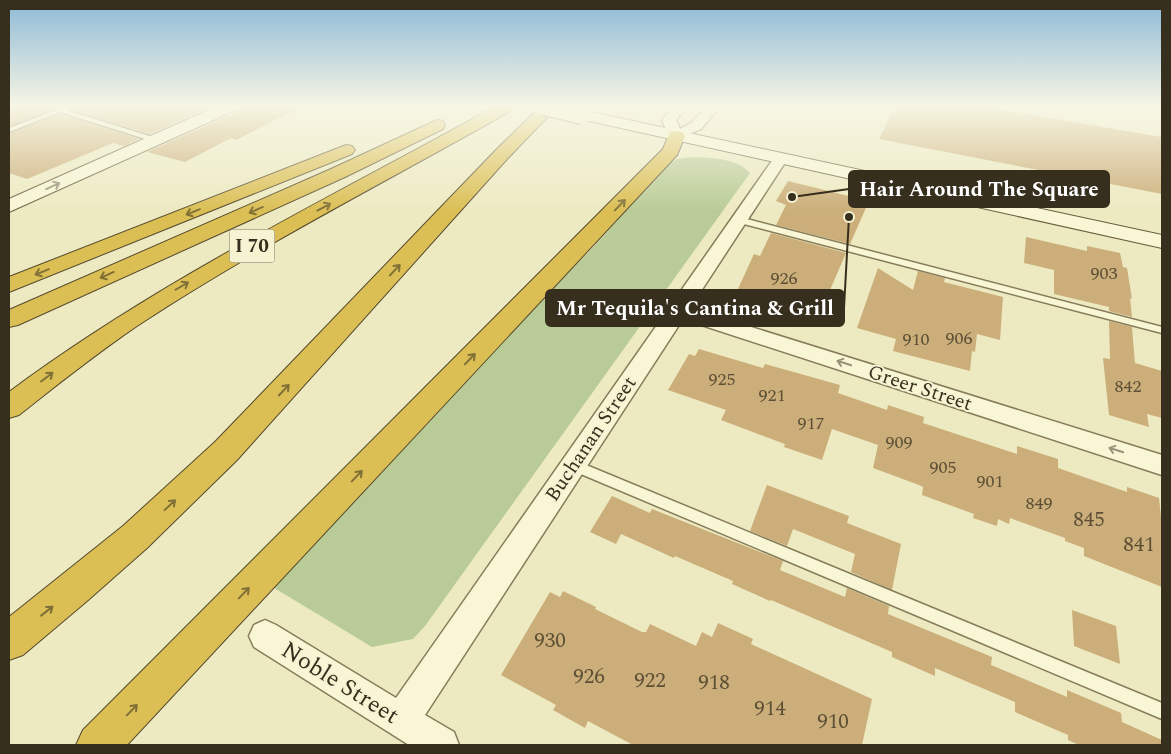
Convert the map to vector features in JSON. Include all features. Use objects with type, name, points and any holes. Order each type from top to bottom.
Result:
[{"type":"highway","points":[[9,285],[369,141]]},
{"type":"highway","name":"I 70","points":[[9,319],[347,169],[403,141]]},
{"type":"highway","name":"I 70","points":[[9,407],[81,352],[172,291],[444,141]]},
{"type":"highway","points":[[9,641],[74,590],[226,451],[515,141]]},
{"type":"highway","points":[[98,745],[658,165],[671,151],[674,141]]},
{"type":"main road","points":[[9,206],[155,141]]},
{"type":"main road","points":[[735,141],[781,158],[1162,242]]},
{"type":"street","name":"Buchanan Street","points":[[402,720],[781,158]]},
{"type":"street","name":"Greer Street","points":[[678,310],[1162,464]]},
{"type":"street","name":"Noble Street","points":[[265,636],[441,745]]},
{"type":"lane","points":[[739,220],[1162,330]]},
{"type":"lane","points":[[574,465],[1162,711]]},
{"type":"green space","points":[[691,157],[731,162],[745,168],[750,173],[425,626],[413,639],[372,647],[271,586],[544,294],[586,255],[669,164],[677,159]]},
{"type":"building","points":[[9,141],[134,141],[124,146],[113,143],[27,179],[9,173]]},
{"type":"building","points":[[171,141],[225,141],[185,162],[147,152]]},
{"type":"building","points":[[890,141],[1162,141],[1162,194]]},
{"type":"building","points":[[788,181],[869,201],[850,244],[776,225],[786,205],[776,201]]},
{"type":"building","points":[[771,233],[846,253],[824,304],[820,303],[816,313],[737,291],[754,254],[760,256]]},
{"type":"building","points":[[1026,237],[1087,251],[1087,246],[1120,253],[1123,267],[1127,268],[1132,299],[1130,298],[1132,317],[1109,311],[1109,307],[1054,294],[1054,270],[1024,263]]},
{"type":"building","points":[[878,268],[913,290],[918,271],[945,278],[944,282],[1003,297],[1000,340],[977,334],[975,352],[972,351],[970,371],[893,351],[896,339],[857,328]]},
{"type":"building","points":[[1109,321],[1132,327],[1135,363],[1162,371],[1162,418],[1147,414],[1149,427],[1109,415],[1103,358],[1110,359]]},
{"type":"building","points":[[699,349],[763,368],[765,364],[840,385],[838,393],[887,410],[888,405],[924,417],[923,423],[1017,454],[1017,446],[1058,459],[1058,468],[1127,492],[1127,487],[1159,498],[1162,526],[1162,587],[1084,556],[1084,548],[1065,541],[1065,538],[1010,518],[1009,524],[998,519],[997,526],[973,518],[974,514],[922,495],[923,487],[873,468],[878,445],[832,429],[822,460],[784,447],[785,444],[721,420],[726,410],[668,390],[689,354],[695,356]]},
{"type":"building","points":[[767,485],[849,516],[847,523],[901,544],[892,590],[851,572],[855,554],[793,529],[787,546],[750,531]]},
{"type":"building","points":[[612,496],[650,513],[652,509],[783,561],[780,570],[845,597],[847,588],[889,606],[888,614],[992,657],[991,665],[1067,697],[1067,690],[1121,713],[1122,722],[1162,740],[1162,745],[1079,745],[1068,740],[1068,735],[1015,712],[1015,702],[935,668],[935,676],[892,657],[892,652],[770,601],[732,584],[733,581],[675,556],[674,558],[621,534],[616,544],[590,532]]},
{"type":"building","points":[[563,591],[642,632],[646,632],[650,624],[696,646],[702,632],[712,637],[718,623],[753,639],[751,644],[872,699],[862,745],[633,745],[588,721],[585,728],[553,710],[556,705],[501,675],[550,592],[560,597]]},
{"type":"building","points":[[1072,610],[1116,626],[1120,664],[1074,646]]},
{"type":"place","name":"Hair Around The Square","points":[[792,197]]},
{"type":"place","name":"Mr Tequila's Cantina & Grill","points":[[849,217]]}]
